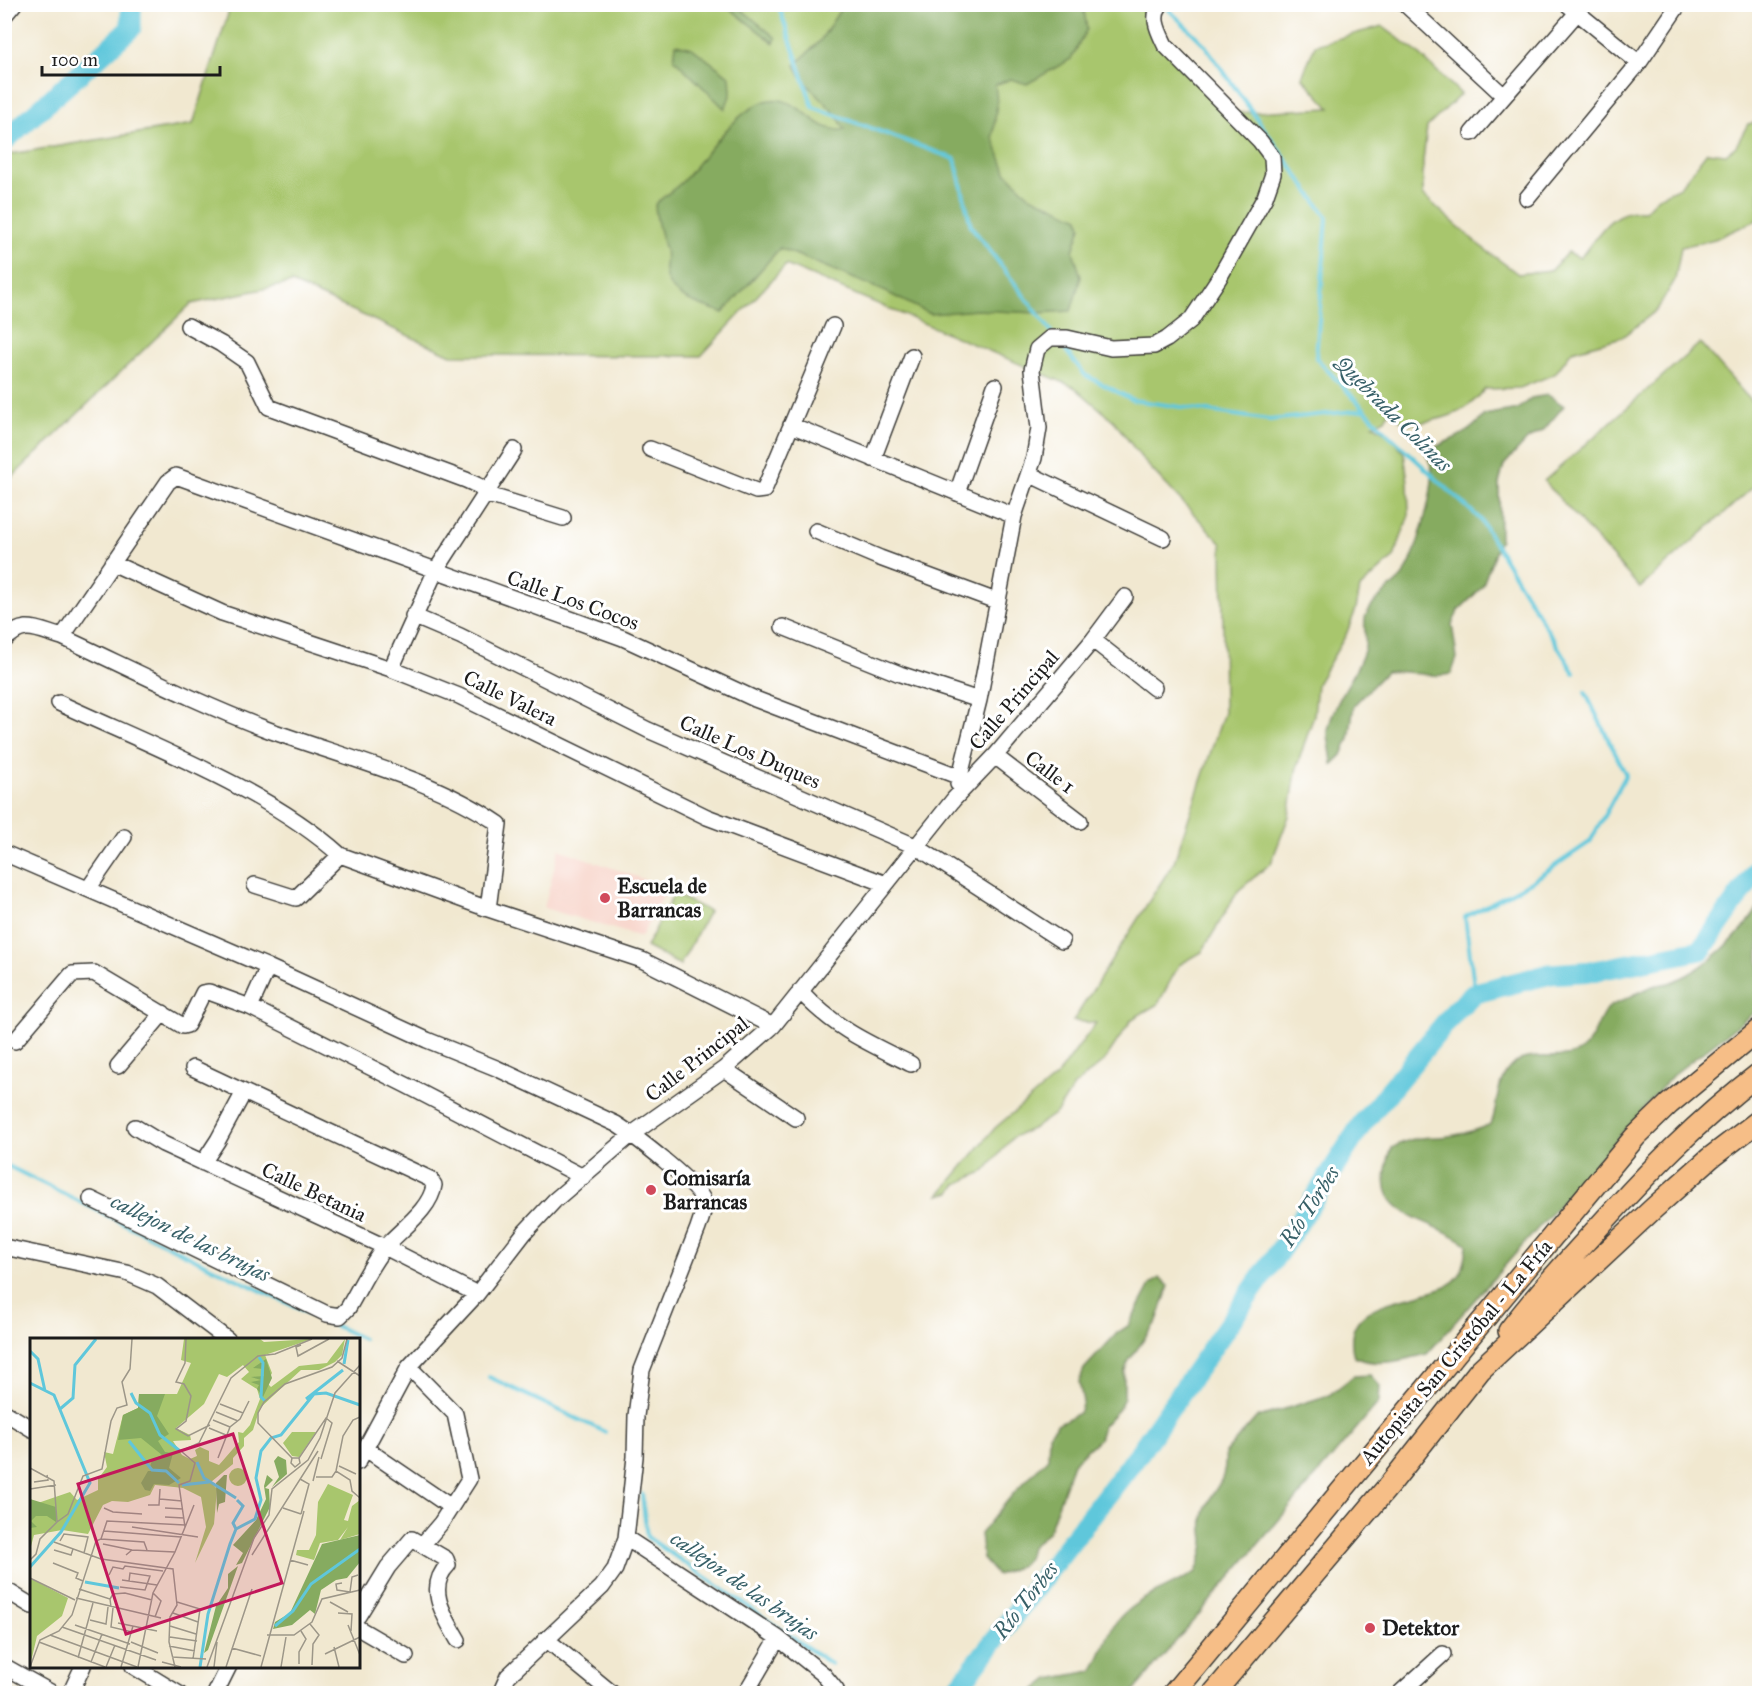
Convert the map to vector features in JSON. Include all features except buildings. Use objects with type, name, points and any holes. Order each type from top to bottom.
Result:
[{"type":"highway","name":"Autopista San Cristóbal - La Fría","points":[[1173,1694],[1635,1137],[1685,1090],[1760,1029]]},
{"type":"highway","points":[[1480,1370],[1533,1300],[1669,1150],[1711,1110],[1760,1073]]},
{"type":"highway","name":"Autopista San Cristóbal - La Fría","points":[[1213,1694],[1391,1483],[1480,1370],[1710,1158],[1760,1120]]},
{"type":"street","points":[[4,16],[14,4]]},
{"type":"street","points":[[954,799],[979,700],[1014,516],[1031,475],[1039,429],[1032,370],[1037,348],[1050,338],[1067,338],[1111,348],[1154,346],[1167,339],[1191,320],[1201,306],[1254,218],[1273,174],[1272,157],[1260,141],[1165,45],[1155,25],[1161,4]]},
{"type":"street","points":[[1405,4],[1504,96]]},
{"type":"street","points":[[1527,198],[1639,63],[1679,4]]},
{"type":"street","points":[[1472,133],[1504,96],[1571,9],[1639,63]]},
{"type":"street","points":[[188,326],[221,344],[247,362],[269,407],[466,480],[479,486],[484,494],[563,518]]},
{"type":"street","points":[[650,449],[760,492],[764,490],[833,326]]},
{"type":"street","points":[[873,459],[912,356]]},
{"type":"street","points":[[957,493],[995,386]]},
{"type":"street","points":[[791,425],[1014,516]]},
{"type":"street","points":[[391,669],[413,616],[435,572],[514,450]]},
{"type":"street","points":[[1031,475],[1163,538]]},
{"type":"street","name":"Calle Los Cocos","points":[[112,563],[168,482],[176,476],[185,478],[373,546],[435,572],[623,638],[756,699],[960,777]]},
{"type":"street","points":[[816,531],[880,558],[996,601]]},
{"type":"street","points":[[62,637],[112,563]]},
{"type":"street","name":"Calle Valera","points":[[112,563],[222,613],[391,669],[459,696],[707,817],[886,884]]},
{"type":"street","name":"Calle Principal","points":[[366,1449],[409,1367],[477,1294],[525,1232],[555,1200],[632,1134],[724,1069],[773,1026],[954,799],[995,756],[1093,640],[1125,597]]},
{"type":"street","name":"Calle Los Duques","points":[[413,616],[460,636],[659,734],[917,847],[1062,941]]},
{"type":"street","points":[[4,641],[14,630],[25,627],[62,637],[264,728],[392,774],[484,814],[499,824],[488,909]]},
{"type":"street","points":[[783,627],[900,674],[979,700]]},
{"type":"street","points":[[1093,640],[1154,688]]},
{"type":"street","points":[[59,703],[244,791],[298,821],[340,855],[488,909],[642,960],[773,1026]]},
{"type":"street","name":"Calle 1","points":[[995,756],[1080,821]]},
{"type":"street","points":[[88,890],[123,837]]},
{"type":"street","points":[[4,853],[268,967],[427,1040],[496,1068],[632,1134],[699,1192],[703,1212],[642,1370],[626,1538],[615,1569],[602,1587],[508,1676],[500,1694]]},
{"type":"street","points":[[255,885],[296,898],[340,855]]},
{"type":"street","points":[[250,1007],[268,967]]},
{"type":"street","points":[[15,1041],[72,974],[94,973],[185,1026],[206,991],[250,1007],[480,1121],[583,1177]]},
{"type":"street","points":[[801,991],[821,1013],[845,1031],[911,1064]]},
{"type":"street","points":[[118,1066],[163,1013]]},
{"type":"street","points":[[90,1199],[327,1314],[340,1316],[348,1308],[385,1247],[409,1224],[433,1193],[434,1185],[430,1179],[193,1068]]},
{"type":"street","points":[[724,1069],[796,1118]]},
{"type":"street","points":[[202,1163],[244,1092]]},
{"type":"street","name":"Calle Betania","points":[[135,1127],[163,1144],[385,1247],[477,1294]]},
{"type":"street","points":[[4,1247],[128,1273],[157,1286],[225,1338]]},
{"type":"street","points":[[409,1367],[455,1414],[469,1479],[423,1544]]},
{"type":"street","points":[[4,1412],[30,1428]]},
{"type":"street","points":[[360,1433],[366,1449],[451,1507]]},
{"type":"street","points":[[626,1538],[778,1638],[823,1674],[835,1692]]},
{"type":"street","points":[[360,1613],[387,1567],[412,1539],[446,1559],[448,1565],[441,1572],[437,1596],[458,1640]]},
{"type":"street","points":[[4,1589],[30,1605]]},
{"type":"street","points":[[360,1629],[406,1656]]},
{"type":"street","points":[[745,1694],[778,1638]]},
{"type":"street","points":[[546,1639],[613,1694]]},
{"type":"street","points":[[1399,1694],[1443,1654]]},
{"type":"street","points":[[4,1666],[54,1694]]},
{"type":"street","points":[[70,1694],[82,1668]]},
{"type":"street","points":[[136,1668],[178,1694]]},
{"type":"street","points":[[215,1694],[228,1668]]},
{"type":"shaded area","name":"Escuela de Barrancas","points":[[559,849],[668,888],[641,937],[544,908]]},
{"type":"green space","points":[[238,5],[1156,5],[1156,25],[1234,113],[1330,108],[1302,77],[1315,45],[1382,26],[1418,53],[1461,94],[1427,127],[1423,161],[1423,195],[1478,244],[1518,274],[1551,270],[1568,252],[1580,258],[1614,218],[1633,211],[1645,211],[1658,197],[1680,187],[1707,152],[1726,154],[1736,146],[1748,124],[1759,122],[1759,219],[1715,239],[1681,247],[1675,280],[1657,310],[1622,337],[1572,351],[1555,374],[1520,388],[1485,389],[1460,411],[1440,419],[1407,424],[1395,416],[1392,406],[1385,419],[1373,425],[1389,435],[1404,453],[1409,515],[1394,557],[1360,588],[1356,609],[1346,635],[1317,684],[1314,715],[1297,766],[1289,816],[1271,863],[1238,891],[1202,952],[1179,965],[1158,1004],[1132,1019],[1104,1061],[1074,1086],[1057,1112],[1034,1128],[1013,1137],[985,1171],[957,1184],[951,1192],[939,1195],[995,1128],[1058,1075],[1096,1023],[1073,1021],[1174,862],[1224,712],[1222,544],[1143,460],[1114,421],[1074,387],[786,265],[701,356],[451,355],[292,283],[191,304],[5,484],[5,155],[193,124],[229,11]]},
{"type":"green space","points":[[725,5],[736,5],[776,38],[774,43]]},
{"type":"green space","points":[[843,5],[1083,5],[1087,29],[1071,59],[1027,84],[1011,79],[995,85],[997,102],[993,137],[1006,172],[1028,195],[1079,218],[1081,227],[1073,251],[1081,277],[1071,311],[1037,313],[977,310],[930,314],[884,291],[780,248],[723,313],[687,299],[673,289],[665,273],[666,253],[655,205],[683,181],[742,115],[756,105],[770,100],[784,101],[826,127],[845,130],[834,112],[805,82],[795,65],[820,41]]},
{"type":"green space","points":[[676,44],[692,48],[730,77],[731,93],[725,109],[674,59]]},
{"type":"green space","points":[[1700,343],[1759,410],[1759,482],[1640,588],[1544,481]]},
{"type":"green space","points":[[1548,395],[1564,406],[1543,431],[1528,439],[1504,465],[1499,483],[1500,539],[1482,587],[1459,610],[1452,624],[1457,658],[1451,674],[1386,672],[1354,705],[1349,739],[1342,755],[1332,765],[1328,730],[1335,709],[1364,651],[1366,615],[1373,604],[1401,578],[1417,543],[1432,480],[1432,470],[1426,453],[1463,434],[1484,415],[1518,409],[1531,398]]},
{"type":"green space","points":[[674,894],[709,911],[680,965],[646,947]]},
{"type":"green space","points":[[1759,907],[1759,1009],[1673,1075],[1427,1354],[1381,1362],[1354,1357],[1352,1337],[1357,1323],[1368,1312],[1400,1299],[1450,1284],[1461,1272],[1465,1261],[1467,1244],[1402,1211],[1392,1201],[1386,1188],[1386,1171],[1392,1148],[1408,1140],[1460,1134],[1491,1124],[1500,1086],[1509,1068],[1518,1061],[1528,1058],[1572,1055],[1582,1050],[1590,1041],[1608,1008],[1653,986],[1675,981],[1700,967],[1733,940]]},
{"type":"green space","points":[[1159,1278],[1169,1286],[1157,1321],[1128,1362],[1124,1373],[1124,1397],[1119,1409],[1103,1426],[1099,1439],[1073,1463],[1049,1531],[1031,1547],[1028,1558],[1020,1566],[997,1575],[983,1559],[980,1534],[1013,1494],[1048,1458],[1049,1435],[1057,1424],[1079,1413],[1083,1402],[1079,1381],[1084,1369],[1117,1333],[1128,1326],[1150,1285]]},
{"type":"green space","points":[[1370,1375],[1380,1386],[1379,1402],[1132,1693],[1031,1693],[1049,1679],[1092,1671],[1111,1630],[1122,1616],[1141,1601],[1196,1572],[1203,1548],[1203,1517],[1207,1504],[1222,1480],[1225,1453],[1256,1418],[1329,1395],[1354,1376]]},
{"type":"waterway","points":[[4,141],[131,28],[131,4]]},
{"type":"waterway","points":[[778,4],[813,107],[955,159],[971,226],[1051,331]]},
{"type":"waterway","name":"Quebrada Colinas","points":[[1169,10],[1204,44],[1327,217],[1316,358],[1389,435],[1480,519],[1574,673]]},
{"type":"waterway","points":[[1060,343],[1085,375],[1133,400],[1269,420],[1364,410]]},
{"type":"waterway","name":"Quebrada Colinas","points":[[1475,993],[1465,917],[1531,882],[1590,842],[1626,775],[1585,692]]},
{"type":"waterway","name":"Río Torbes","points":[[953,1694],[1137,1456],[1294,1230],[1362,1124],[1456,1010],[1475,993],[1550,974],[1594,971],[1701,950],[1760,866]]},
{"type":"waterway","name":"callejon de las brujas","points":[[4,1164],[211,1267],[363,1339]]},
{"type":"waterway","name":"callejon de las brujas","points":[[489,1377],[605,1432]]},
{"type":"waterway","name":"callejon de las brujas","points":[[642,1494],[647,1537],[831,1664]]},
{"type":"place","name":"Escuela de Barrancas","points":[[605,898]]},
{"type":"place","name":"Comisaría Barrancas","points":[[651,1190]]},
{"type":"place","name":"Detektor","points":[[1370,1628]]}]
